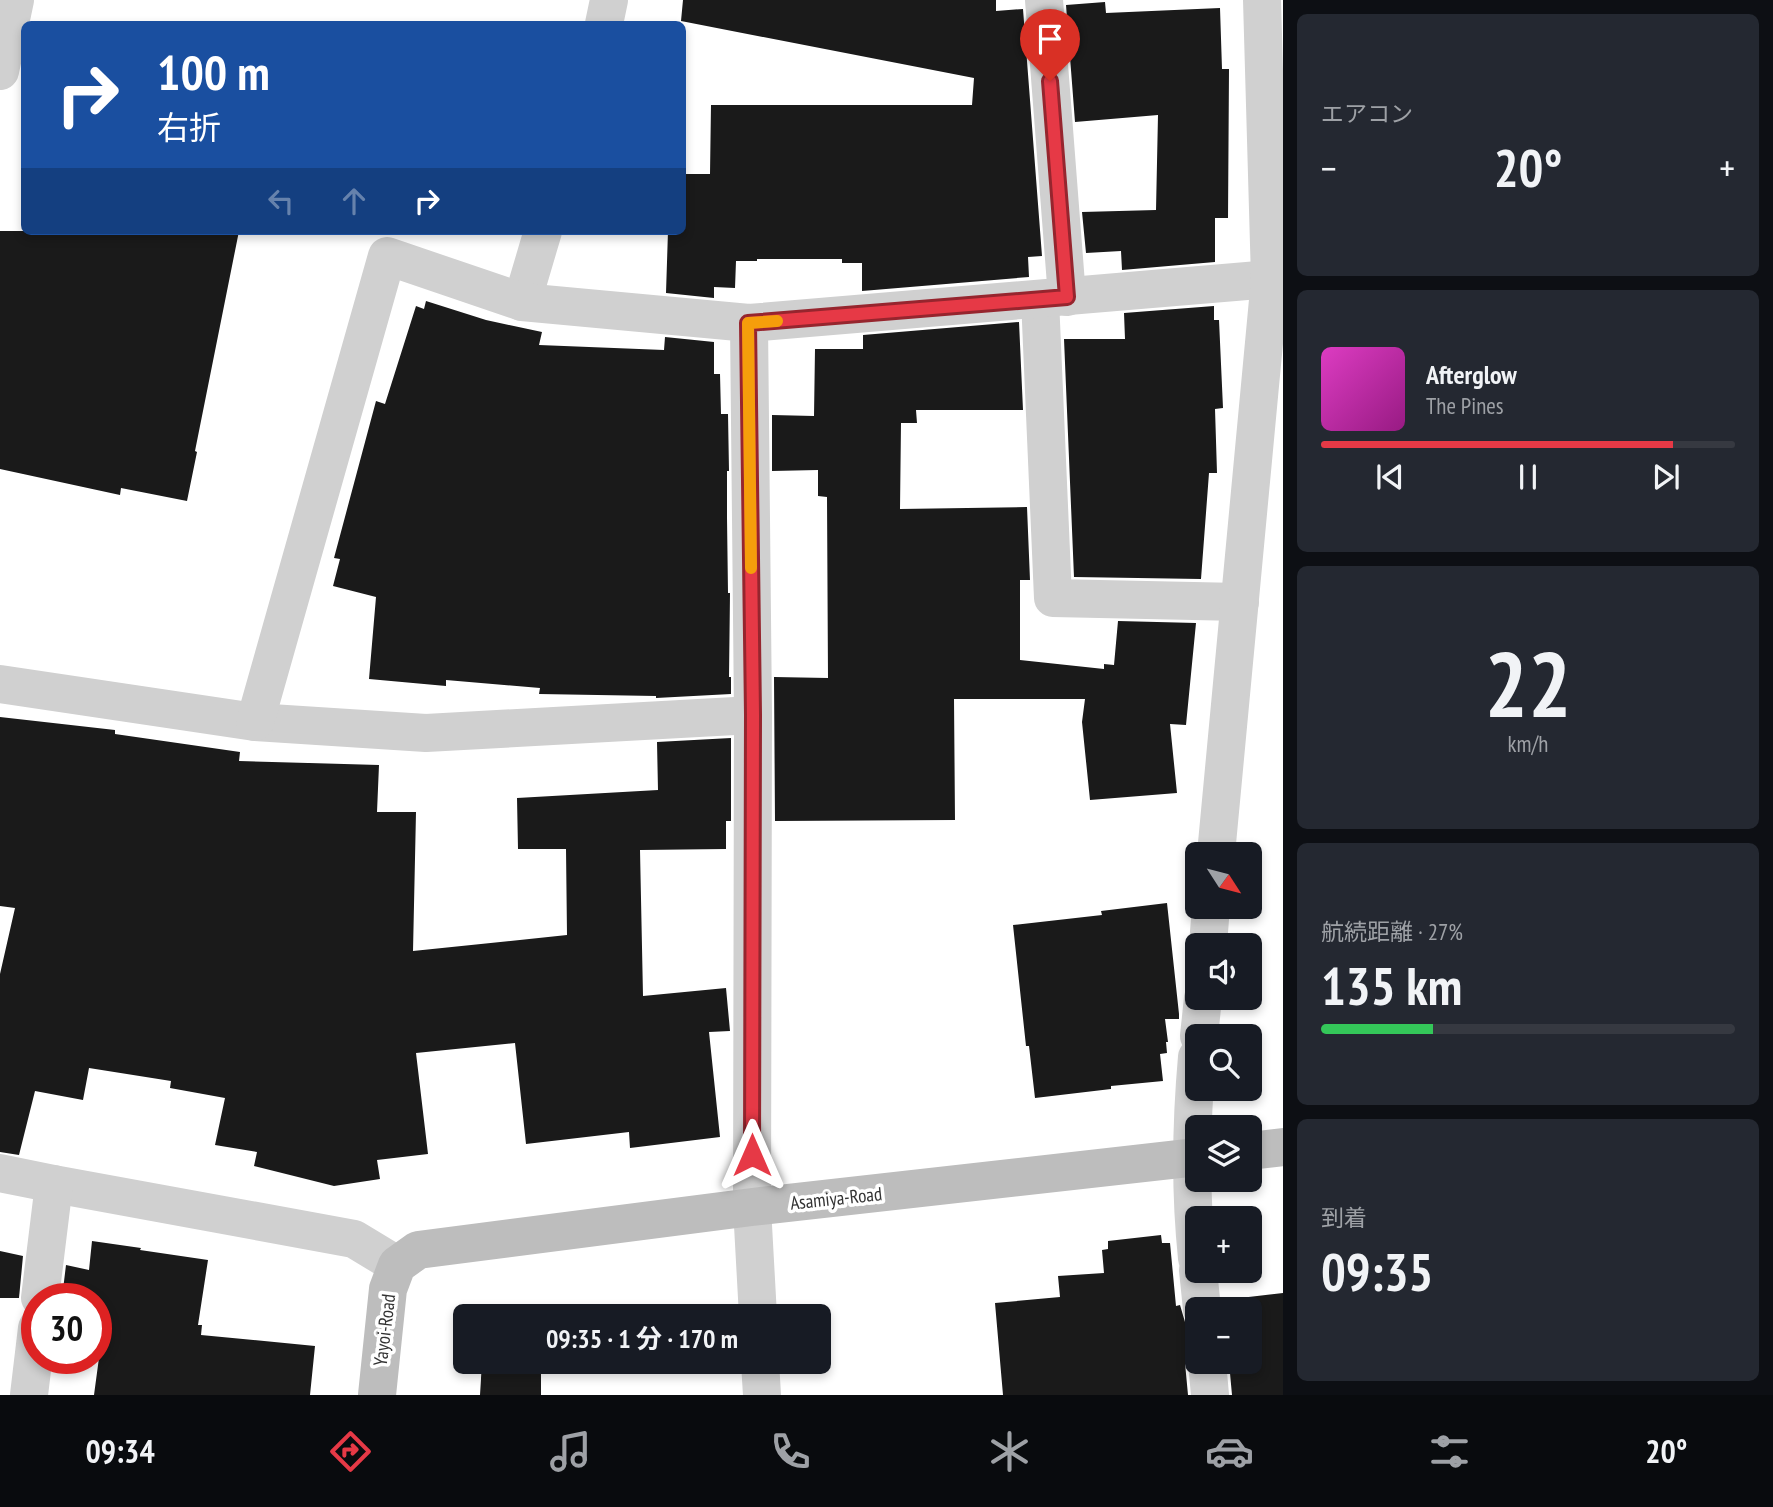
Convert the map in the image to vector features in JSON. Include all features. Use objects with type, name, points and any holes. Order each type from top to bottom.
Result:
[{"type":"street","points":[[0,71],[15,0]]},
{"type":"street","points":[[605,21],[609,0]]},
{"type":"street","points":[[1044,0],[1053,298],[1053,598],[1240,602]]},
{"type":"street","points":[[1217,842],[1240,602],[1277,279],[1262,0]]},
{"type":"street","points":[[522,302],[542,235]]},
{"type":"street","points":[[255,722],[387,256],[522,302],[748,323],[1277,279]]},
{"type":"street","points":[[748,323],[753,715],[752,1207],[757,1304]]},
{"type":"street","points":[[0,684],[255,722],[426,733],[753,715]]},
{"type":"street","points":[[1262,1150],[1283,1147]]},
{"type":"street","name":"Asamiya-Road","points":[[397,1265],[418,1250],[752,1207],[1185,1158]]},
{"type":"street","points":[[0,1173],[354,1239],[397,1265]]},
{"type":"street","points":[[42,1283],[54,1184]]},
{"type":"street","name":"Yayoi-Road","points":[[377,1395],[388,1289],[397,1265]]},
{"type":"street","points":[[29,1395],[32,1374]]},
{"type":"street","points":[[761,1374],[762,1395]]},
{"type":"street","points":[[1208,1374],[1210,1395]]},
{"type":"building","points":[[683,0],[996,0],[996,11],[1023,9],[1042,256],[1028,257],[1029,277],[862,291],[862,263],[842,263],[842,259],[757,259],[736,261],[735,288],[714,287],[714,298],[666,293],[668,235],[686,235],[686,174],[710,174],[711,105],[972,105],[974,78],[681,21]]},
{"type":"building","points":[[1105,2],[1106,13],[1220,8],[1222,69],[1229,69],[1228,218],[1215,218],[1215,262],[1122,270],[1121,251],[1086,253],[1082,212],[1156,210],[1158,115],[1075,122],[1066,5]]},
{"type":"building","points":[[0,231],[21,231],[21,235],[238,235],[187,501],[121,488],[120,495],[0,469]]},
{"type":"building","points":[[426,301],[486,320],[542,332],[539,345],[664,350],[665,337],[714,342],[714,374],[720,374],[721,414],[728,414],[727,518],[731,694],[656,698],[539,694],[540,688],[446,680],[446,686],[369,679],[376,597],[333,586],[340,559],[334,558],[376,401],[385,404],[416,306],[424,309]]},
{"type":"building","points":[[1214,306],[1214,320],[1219,320],[1223,408],[1215,409],[1217,473],[1209,473],[1201,579],[1074,577],[1064,339],[1125,339],[1124,313]]},
{"type":"building","points":[[1019,322],[1023,410],[916,410],[917,423],[901,423],[900,509],[1027,507],[1030,580],[1020,580],[1020,660],[1104,669],[1104,664],[1114,665],[1118,621],[1196,623],[1186,725],[1170,724],[1177,793],[1090,800],[1082,722],[1085,699],[954,699],[955,820],[775,821],[774,677],[828,678],[827,497],[818,496],[818,470],[772,471],[772,415],[814,416],[815,349],[863,349],[863,335]]},
{"type":"building","points":[[0,717],[115,730],[115,734],[240,752],[239,761],[379,765],[377,812],[416,812],[413,951],[567,935],[566,849],[518,849],[517,798],[658,790],[657,742],[731,738],[731,821],[726,821],[726,849],[640,850],[643,996],[726,988],[730,1031],[709,1032],[720,1137],[630,1148],[629,1132],[526,1144],[515,1043],[416,1053],[428,1154],[377,1160],[380,1179],[334,1186],[254,1166],[257,1152],[215,1145],[225,1098],[170,1088],[171,1081],[89,1068],[83,1100],[35,1091],[19,1155],[0,1152],[0,974],[15,908],[0,906]]},
{"type":"building","points":[[1167,903],[1179,1019],[1165,1019],[1167,1053],[1160,1054],[1163,1081],[1035,1098],[1029,1046],[1026,1046],[1013,925],[1102,915],[1101,911]]},
{"type":"building","points":[[1161,1235],[1162,1243],[1170,1243],[1176,1306],[1180,1305],[1185,1322],[1185,1374],[1188,1395],[1003,1395],[995,1303],[1060,1297],[1058,1276],[1104,1273],[1102,1250],[1108,1249],[1108,1241]]},
{"type":"building","points":[[92,1241],[208,1260],[198,1325],[202,1325],[201,1335],[315,1346],[310,1395],[94,1395],[97,1374],[112,1374],[112,1283],[64,1283],[66,1265],[89,1270]]},
{"type":"building","points":[[0,1251],[23,1256],[19,1298],[0,1298]]},
{"type":"building","points":[[1283,1293],[1283,1395],[1232,1395],[1230,1374],[1262,1374],[1262,1297],[1249,1297]]},
{"type":"building","points":[[481,1374],[541,1374],[541,1395],[480,1395]]},
{"type":"slow traffic","points":[[751,568],[748,323],[777,321]]},
{"type":"route","points":[[752,1155],[753,715],[748,323],[1067,297],[1050,81]]}]
